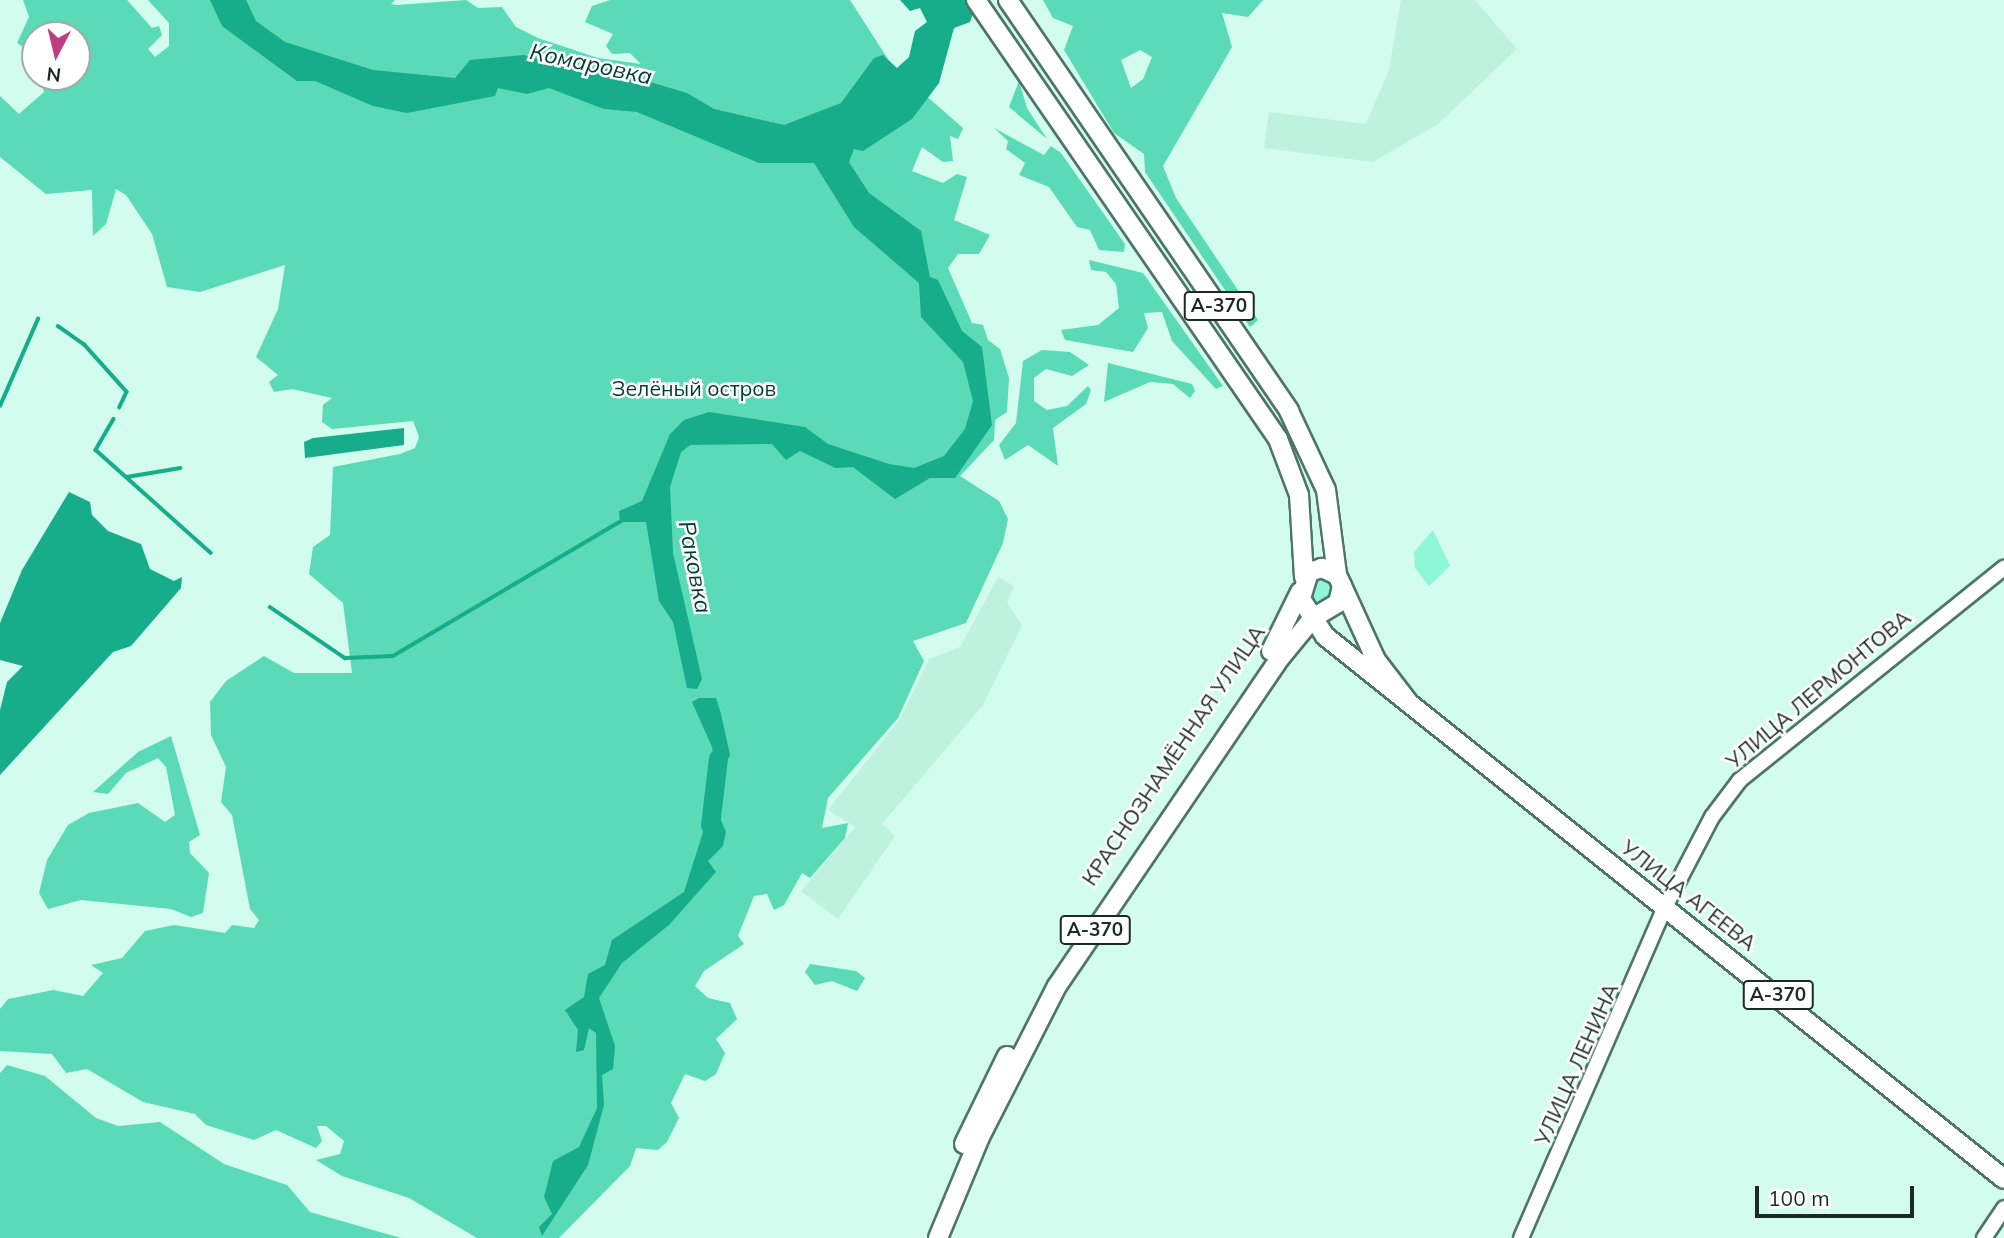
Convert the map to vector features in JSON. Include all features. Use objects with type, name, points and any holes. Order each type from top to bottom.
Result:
[{"type":"highway","name":"А-370","points":[[976,0],[1278,439],[1299,495],[1302,584],[1313,618],[1338,603],[1339,580],[1326,491],[1289,411],[1008,0]]},
{"type":"highway","points":[[1075,142],[1098,128]]},
{"type":"highway","points":[[1302,584],[1322,568],[1339,580]]},
{"type":"highway","name":"УЛИЦА АГЕЕВА","points":[[1339,580],[1376,660],[1409,703]]},
{"type":"highway","name":"КРАСНОЗНАМЁННАЯ УЛИЦА","points":[[926,1238],[994,1093],[1068,953],[1282,636],[1302,584]]},
{"type":"highway","name":"УЛИЦА АГЕЕВА","points":[[1313,618],[1325,636],[1666,905],[2004,1179]]},
{"type":"highway","name":"КРАСНОЗНАМЁННАЯ УЛИЦА","points":[[938,1238],[994,1093],[1063,977],[1313,618]]},
{"type":"main road","name":"УЛИЦА ЛЕРМОНТОВА","points":[[1666,905],[1712,817],[1740,780],[2004,568]]},
{"type":"main road","name":"УЛИЦА ЛЕНИНА","points":[[1521,1238],[1666,905]]},
{"type":"main road","points":[[1983,1238],[2004,1208]]},
{"type":"shaded area","points":[[210,0],[246,0],[256,21],[285,42],[373,70],[455,78],[470,60],[524,55],[570,68],[607,69],[687,93],[714,109],[784,125],[841,103],[874,58],[883,55],[897,68],[909,57],[915,31],[927,22],[920,8],[910,11],[900,0],[978,0],[970,22],[954,28],[939,83],[912,119],[863,151],[854,149],[849,162],[869,193],[921,231],[930,277],[938,280],[962,331],[982,347],[992,425],[955,478],[930,478],[895,499],[853,467],[835,468],[800,451],[786,460],[772,444],[690,445],[681,452],[670,487],[673,553],[702,679],[697,689],[687,688],[673,622],[659,601],[646,522],[620,522],[619,511],[642,501],[670,434],[684,420],[709,412],[805,427],[828,444],[889,464],[914,468],[944,456],[965,429],[973,401],[963,362],[921,317],[919,283],[854,227],[814,163],[759,163],[637,112],[604,109],[549,88],[527,94],[498,88],[495,96],[407,113],[373,106],[315,81],[297,81],[222,26]]},
{"type":"shaded area","points":[[1401,0],[1475,0],[1517,49],[1438,124],[1373,162],[1264,148],[1269,112],[1366,124],[1389,70]]},
{"type":"shaded area","points":[[404,428],[404,445],[305,458],[304,442],[313,438]]},
{"type":"shaded area","points":[[69,492],[90,502],[92,515],[108,531],[141,544],[150,569],[174,581],[182,577],[181,588],[131,646],[113,652],[0,775],[0,710],[7,682],[23,666],[0,660],[0,623],[22,570]]},
{"type":"shaded area","points":[[1433,530],[1450,566],[1429,586],[1415,568],[1414,552]]},
{"type":"shaded area","points":[[998,577],[1014,586],[1007,603],[1022,625],[983,705],[882,824],[895,836],[838,919],[801,891],[855,827],[828,810],[900,719],[929,659],[960,647]]},
{"type":"shaded area","points":[[1321,579],[1329,582],[1332,590],[1329,598],[1321,601],[1313,598],[1310,590],[1313,582]]},
{"type":"shaded area","points":[[699,698],[716,698],[730,755],[717,782],[712,747],[692,702]]},
{"type":"shaded area","points":[[713,801],[726,832],[723,846],[708,861],[716,872],[669,925],[622,963],[599,998],[615,1046],[613,1069],[602,1075],[604,1105],[588,1165],[542,1236],[539,1227],[552,1214],[544,1197],[553,1161],[579,1147],[597,1108],[596,1033],[589,1028],[584,1050],[576,1052],[578,1030],[565,1010],[584,997],[588,974],[605,965],[612,940],[684,892]]},
{"type":"green space","name":"Зелёный остров","points":[[23,0],[127,0],[152,28],[159,26],[162,35],[148,49],[155,57],[169,46],[169,23],[148,0],[395,0],[391,4],[397,5],[466,0],[478,8],[502,7],[516,27],[538,38],[598,58],[641,64],[630,53],[612,54],[606,46],[613,34],[585,22],[592,6],[610,0],[850,0],[893,67],[963,128],[958,139],[950,136],[953,161],[943,162],[922,147],[912,171],[943,183],[957,174],[967,177],[954,220],[990,235],[979,254],[958,254],[948,268],[972,323],[983,325],[988,340],[1000,349],[1009,378],[1007,412],[995,420],[994,440],[960,476],[999,501],[1008,519],[1003,543],[966,623],[913,641],[924,661],[898,718],[828,798],[822,828],[848,823],[845,838],[810,878],[802,873],[784,905],[774,910],[767,894],[754,896],[738,936],[744,944],[704,971],[695,986],[708,998],[730,1003],[737,1019],[716,1039],[725,1053],[716,1074],[705,1081],[685,1074],[671,1103],[679,1118],[667,1142],[658,1150],[636,1148],[630,1166],[559,1238],[477,1238],[409,1198],[342,1176],[316,1160],[340,1154],[344,1141],[326,1126],[317,1126],[322,1141],[316,1148],[276,1130],[254,1140],[206,1125],[195,1114],[143,1102],[87,1069],[66,1073],[52,1054],[0,1051],[0,1009],[8,999],[53,990],[83,996],[103,973],[91,965],[122,958],[145,931],[174,925],[225,933],[232,925],[254,928],[259,920],[250,909],[232,815],[221,802],[226,767],[211,735],[210,702],[226,681],[264,656],[294,673],[352,673],[343,603],[309,574],[313,547],[330,535],[333,467],[400,454],[415,448],[419,437],[413,421],[332,429],[322,422],[323,405],[332,398],[292,389],[274,392],[269,382],[278,375],[256,357],[278,309],[285,265],[200,292],[167,287],[152,234],[126,195],[116,189],[106,224],[93,236],[92,190],[46,194],[0,157],[0,96],[19,114],[44,91],[91,91],[91,21],[27,21],[29,17]]},
{"type":"green space","points":[[1043,0],[1263,0],[1248,17],[1222,13],[1232,47],[1163,166],[1176,198],[1258,320],[1250,327],[1145,172],[1144,154],[1114,133],[1064,50],[1073,26],[1053,18]],"holes":[[[1140,50],[1152,57],[1143,79],[1131,88],[1121,60]]]},
{"type":"green space","points":[[1019,81],[1027,108],[1047,139],[1009,107]]},
{"type":"green space","points":[[994,128],[1044,155],[1051,146],[1061,153],[1125,244],[1124,252],[1099,250],[1090,230],[1077,227],[1049,187],[1019,175],[1025,163],[1006,149],[1008,141]]},
{"type":"green space","points":[[1089,260],[1143,273],[1223,386],[1216,389],[1172,341],[1162,312],[1144,313],[1148,328],[1133,352],[1065,340],[1061,330],[1098,325],[1119,308],[1116,284],[1106,272],[1091,270]]},
{"type":"green space","points":[[1042,350],[1070,352],[1089,365],[1072,376],[1046,369],[1034,378],[1034,401],[1047,410],[1067,406],[1088,386],[1091,390],[1086,404],[1053,428],[1058,466],[1028,445],[1005,460],[999,445],[1016,423],[1023,361]]},
{"type":"green space","points":[[1108,363],[1192,384],[1195,391],[1190,398],[1173,384],[1150,382],[1104,402]]},
{"type":"green space","points":[[171,736],[200,835],[189,842],[190,853],[209,873],[203,913],[191,917],[171,909],[81,900],[48,909],[39,893],[47,860],[68,825],[89,813],[138,803],[165,822],[175,815],[166,767],[158,758],[126,773],[108,794],[93,792],[138,752]]},
{"type":"green space","points":[[810,964],[856,971],[865,978],[857,991],[832,981],[815,985],[805,972]]},
{"type":"green space","points":[[7,1065],[45,1076],[96,1118],[118,1126],[160,1122],[224,1164],[287,1185],[310,1212],[401,1238],[0,1238],[0,1073]]},
{"type":"waterway","points":[[0,406],[38,319]]},
{"type":"waterway","points":[[58,326],[84,344],[127,392],[120,407]]},
{"type":"waterway","points":[[114,419],[96,450],[211,553]]},
{"type":"waterway","points":[[127,477],[180,468]]},
{"type":"waterway","points":[[270,607],[345,658],[393,656],[623,520]]},
{"type":"waterway","name":"Раковка","points":[[710,825],[718,758]]},
{"type":"water label","name":"Комаровка","points":[[591,64]]}]
